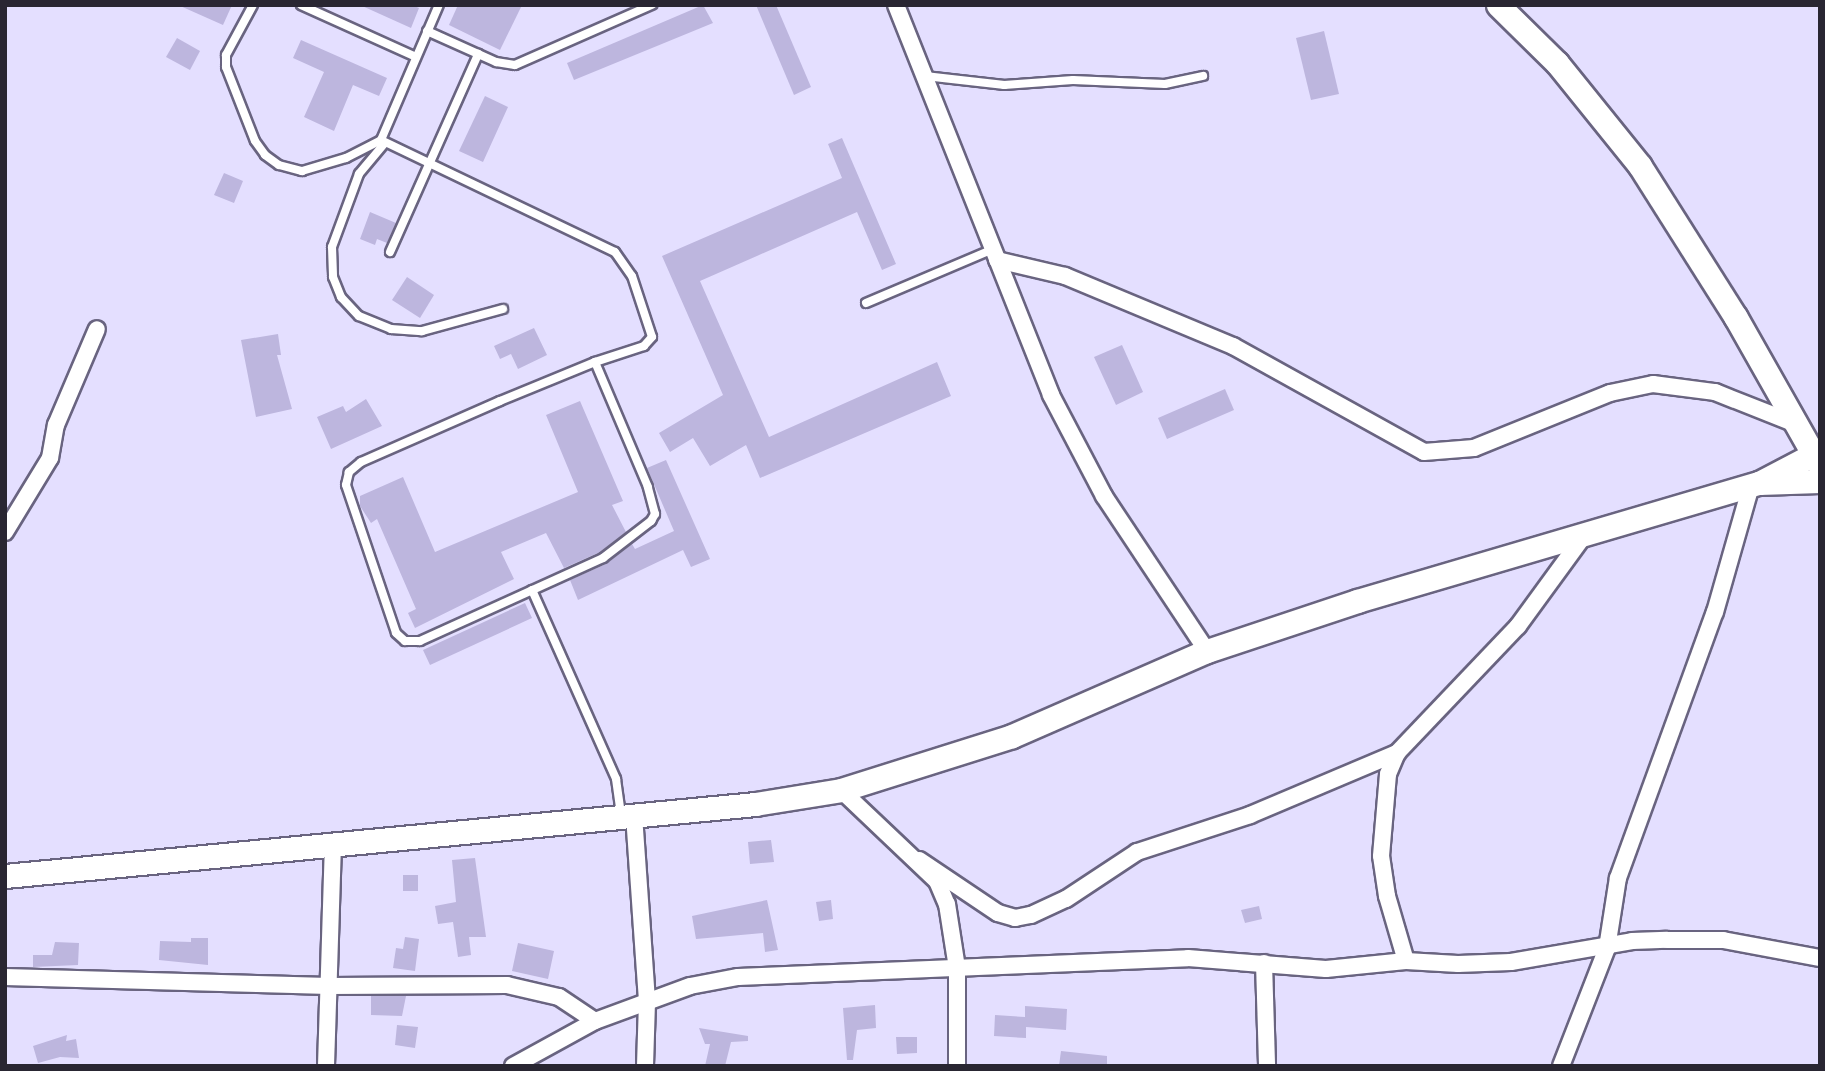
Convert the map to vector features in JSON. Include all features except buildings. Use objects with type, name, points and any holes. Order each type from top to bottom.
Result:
[{"type":"main road","points":[[7,875],[755,804],[841,790],[1012,736],[1207,652],[1357,601],[1755,484],[1818,457],[1640,166],[1557,63],[1497,5]]},
{"type":"main road","points":[[1755,484],[1820,481]]},
{"type":"street","points":[[896,5],[995,255],[1073,439],[1104,496],[1207,652]]},
{"type":"street","points":[[995,255],[1065,276],[1233,346],[1424,452],[1474,448],[1609,393],[1653,384],[1715,392],[1798,425]]},
{"type":"street","points":[[5,532],[50,458],[60,416],[97,329]]},
{"type":"street","points":[[1561,1066],[1564,1048],[1607,948],[1618,878],[1715,612],[1755,484]]},
{"type":"street","points":[[919,860],[958,882],[998,913],[1015,918],[1031,915],[1066,899],[1137,852],[1250,815],[1397,753],[1518,626],[1585,534]]},
{"type":"street","points":[[1397,753],[1385,789],[1381,856],[1406,961]]},
{"type":"street","points":[[841,790],[919,860],[937,881],[947,904],[957,968],[957,1066]]},
{"type":"street","points":[[628,816],[647,1002],[645,1066]]},
{"type":"street","points":[[326,1066],[333,842]]},
{"type":"street","points":[[513,1066],[595,1021],[690,986],[738,977],[1188,958],[1325,968],[1406,961],[1511,962],[1607,948],[1632,941],[1723,940],[1820,958]]},
{"type":"street","points":[[1264,963],[1267,1066]]},
{"type":"street","points":[[5,978],[328,986],[528,987],[559,997],[595,1021]]},
{"type":"lane","points":[[253,5],[226,55],[226,67],[255,141],[265,155],[279,165],[302,171],[345,158],[382,142]]},
{"type":"lane","points":[[301,5],[416,57]]},
{"type":"lane","points":[[439,5],[382,142],[359,174],[338,225],[332,257],[341,297],[359,316],[391,328],[422,331],[503,309]]},
{"type":"lane","points":[[427,31],[478,54],[521,65],[652,5]]},
{"type":"lane","points":[[390,251],[431,167],[478,54]]},
{"type":"lane","points":[[925,76],[1004,85],[1073,80],[1165,84],[1203,76]]},
{"type":"lane","points":[[382,142],[431,167],[598,242],[621,258],[632,276],[652,337],[644,346],[595,362],[361,462],[346,479],[396,633],[405,641],[420,640],[620,548],[655,514],[648,487],[595,362]]},
{"type":"lane","points":[[866,303],[995,255]]},
{"type":"lane","points":[[532,590],[616,779],[628,816]]}]
